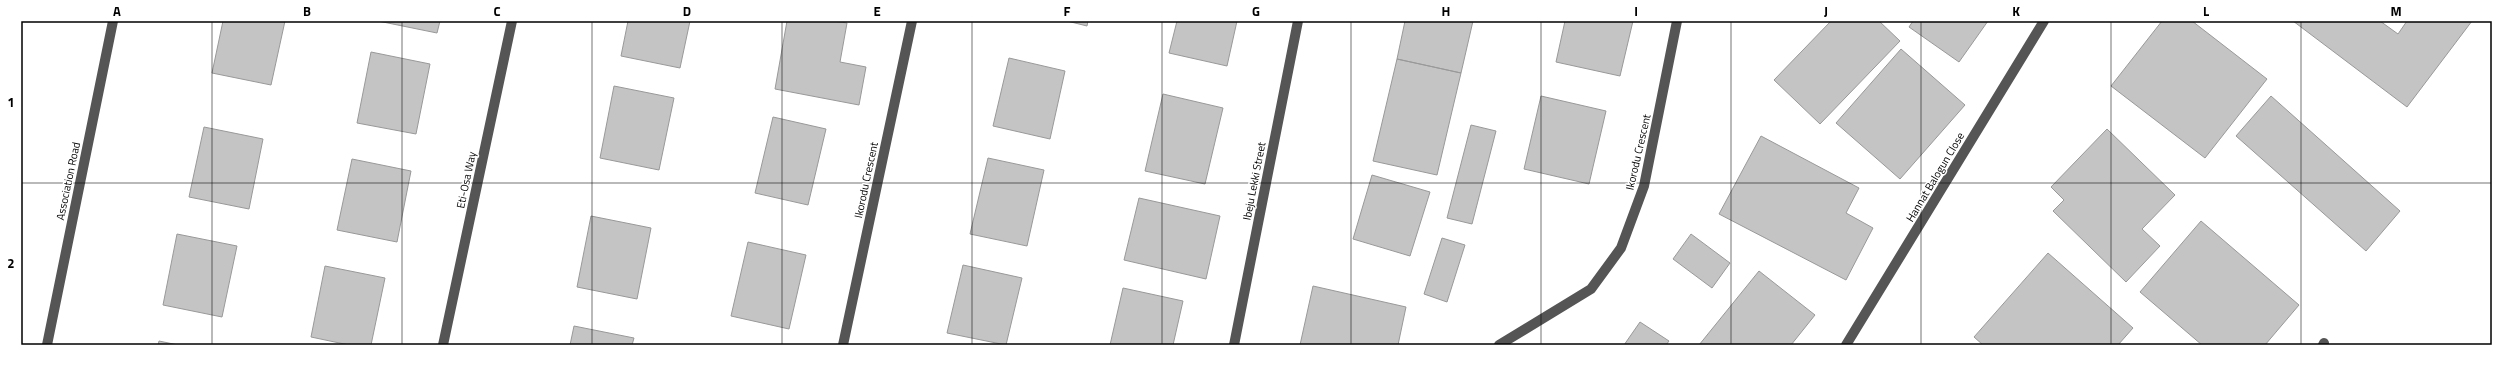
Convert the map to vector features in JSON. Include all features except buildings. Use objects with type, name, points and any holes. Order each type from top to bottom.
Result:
[{"type":"street","name":"Association Road","points":[[47,345],[113,21]]},
{"type":"street","name":"Eti-Osa Way","points":[[443,345],[512,21]]},
{"type":"street","name":"Ikorodu Crescent","points":[[843,345],[912,21]]},
{"type":"street","name":"Ibeju Lekki Street","points":[[1234,345],[1298,21]]},
{"type":"street","name":"Ikorodu Crescent","points":[[1499,345],[1591,289],[1621,248],[1644,186],[1677,21]]},
{"type":"street","name":"Hannat Balogun Close","points":[[1846,345],[2044,21]]}]
